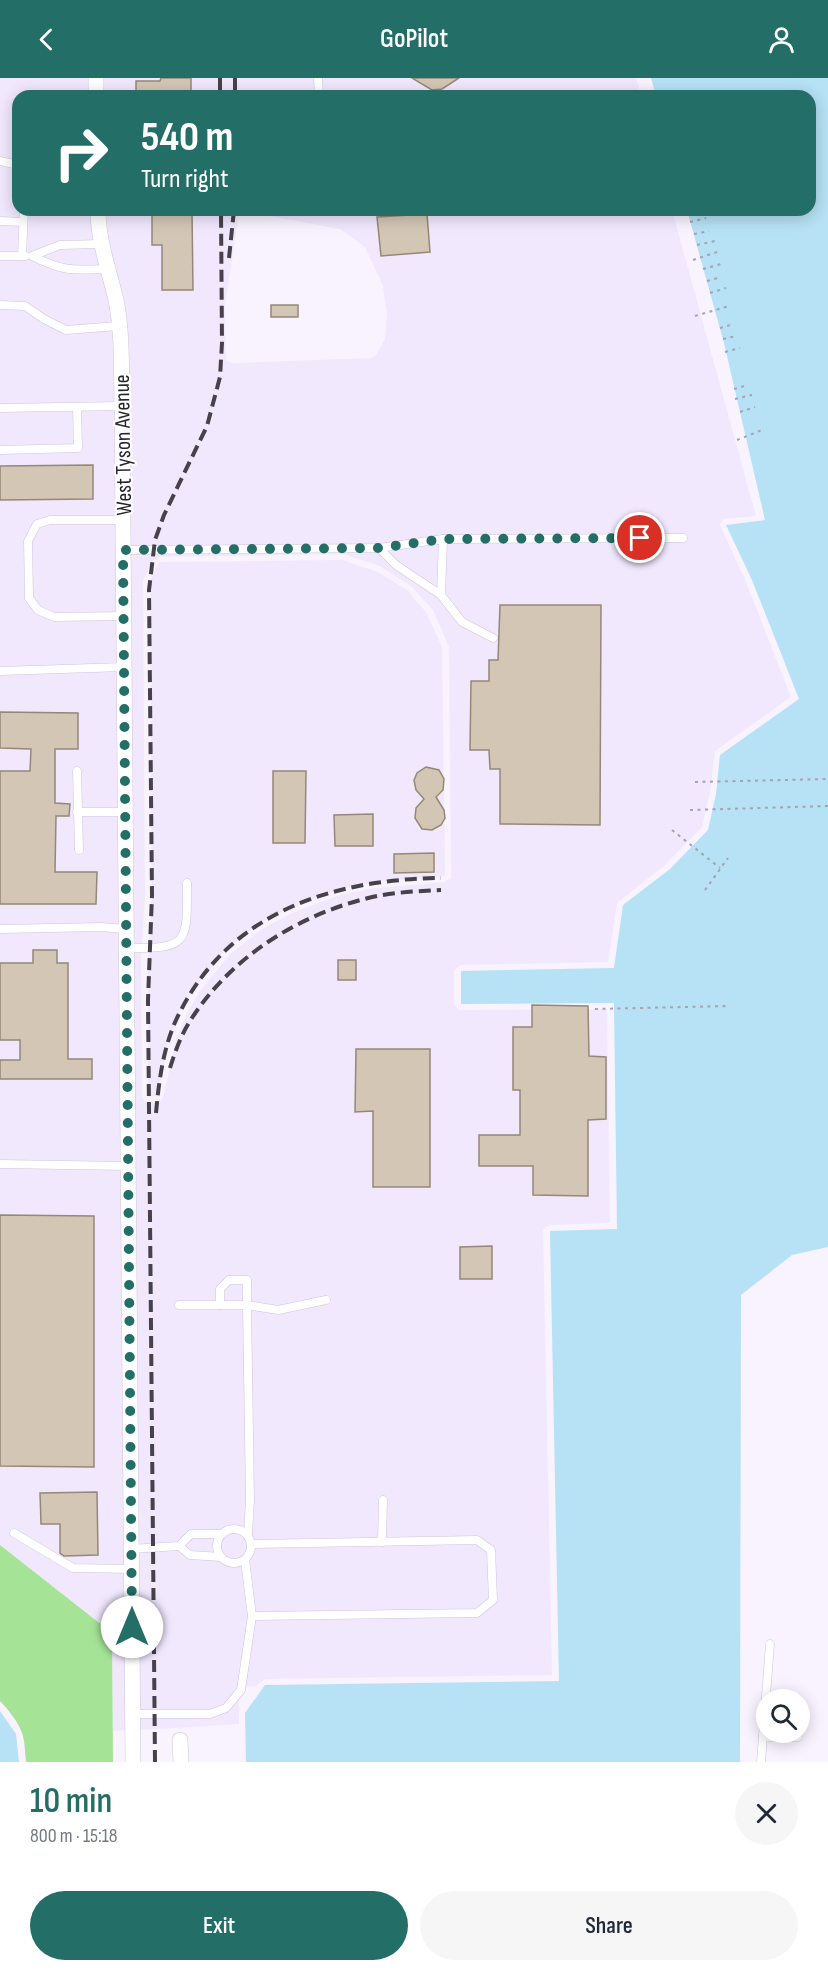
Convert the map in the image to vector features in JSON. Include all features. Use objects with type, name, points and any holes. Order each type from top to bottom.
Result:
[{"type":"street","name":"West Tyson Avenue","points":[[99,216],[102,244],[116,302],[122,406],[133,1762]]},
{"type":"street","points":[[180,1740],[181,1762]]},
{"type":"lane","points":[[22,256],[24,216]]},
{"type":"lane","points":[[0,221],[23,222]]},
{"type":"lane","points":[[0,256],[32,256],[60,245],[102,244]]},
{"type":"lane","points":[[32,256],[69,271],[108,269]]},
{"type":"lane","points":[[0,305],[25,306],[44,320],[66,330],[118,326]]},
{"type":"lane","points":[[0,408],[122,406]]},
{"type":"lane","points":[[0,450],[78,447],[77,407]]},
{"type":"lane","points":[[123,520],[50,520],[37,524],[28,541],[29,598],[38,610],[54,617],[124,616]]},
{"type":"lane","points":[[123,550],[379,548],[443,539],[684,538]]},
{"type":"lane","points":[[441,595],[443,539]]},
{"type":"lane","points":[[379,548],[396,565],[441,595],[462,622],[493,638]]},
{"type":"lane","points":[[0,671],[124,667]]},
{"type":"lane","points":[[77,771],[78,850]]},
{"type":"lane","points":[[77,812],[125,812]]},
{"type":"lane","points":[[126,948],[160,949],[171,946],[181,939],[187,927],[187,883]]},
{"type":"lane","points":[[0,929],[101,927],[126,929]]},
{"type":"lane","points":[[0,1164],[128,1166]]},
{"type":"lane","points":[[179,1546],[190,1556],[221,1557],[230,1563],[236,1563],[244,1560],[250,1553],[252,1544],[248,1534],[250,1500],[247,1280],[229,1280],[220,1289],[220,1305]]},
{"type":"lane","points":[[179,1305],[247,1305],[278,1310],[326,1300]]},
{"type":"lane","points":[[382,1542],[383,1500]]},
{"type":"lane","points":[[131,1549],[179,1546],[191,1534],[222,1534],[234,1528],[248,1534]]},
{"type":"lane","points":[[14,1533],[73,1568],[131,1569]]},
{"type":"lane","points":[[221,1557],[217,1547],[222,1534]]},
{"type":"lane","points":[[252,1544],[477,1540],[491,1550],[493,1600],[477,1613],[252,1616]]},
{"type":"lane","points":[[132,1713],[210,1714],[226,1708],[241,1690],[252,1616],[244,1560]]},
{"type":"lane","points":[[767,1689],[770,1644]]},
{"type":"lane","points":[[761,1762],[763,1743]]},
{"type":"path","points":[[690,222],[706,218]]},
{"type":"path","points":[[693,234],[709,231]]},
{"type":"path","points":[[697,245],[715,241]]},
{"type":"path","points":[[693,260],[717,252]]},
{"type":"path","points":[[703,269],[721,264]]},
{"type":"path","points":[[706,281],[721,277]]},
{"type":"path","points":[[710,293],[726,288]]},
{"type":"path","points":[[694,316],[729,306]]},
{"type":"path","points":[[720,328],[734,324]]},
{"type":"path","points":[[723,339],[736,336]]},
{"type":"path","points":[[725,352],[740,348]]},
{"type":"path","points":[[735,389],[748,385]]},
{"type":"path","points":[[735,399],[752,395]]},
{"type":"path","points":[[740,412],[756,407]]},
{"type":"path","points":[[737,440],[762,430]]},
{"type":"path","points":[[695,782],[828,779]]},
{"type":"path","points":[[690,810],[828,806]]},
{"type":"path","points":[[672,830],[720,868]]},
{"type":"path","points":[[705,890],[728,858]]},
{"type":"path","points":[[595,1009],[729,1006]]},
{"type":"shaded area","points":[[0,78],[636,78],[639,90],[12,90],[12,216],[239,216],[225,305],[226,360],[232,363],[370,358],[376,355],[385,339],[387,314],[383,286],[365,247],[340,229],[269,216],[674,216],[756,516],[723,519],[720,525],[746,582],[791,697],[715,751],[710,793],[702,827],[665,865],[617,903],[608,962],[461,965],[454,970],[454,1004],[458,1010],[607,1009],[610,1223],[550,1225],[543,1231],[552,1675],[265,1679],[256,1686],[239,1687],[239,1724],[140,1730],[130,399],[114,400],[125,1730],[113,1731],[112,1633],[0,1545]],"holes":[[[342,554],[380,566],[412,587],[433,610],[449,647],[451,878],[445,882],[376,888],[342,894],[292,913],[262,929],[230,954],[199,992],[186,1015],[175,1044],[163,1098],[160,1101],[145,1102],[142,1097],[141,962],[145,895],[143,581],[153,560],[159,557]]]},
{"type":"shaded area","points":[[342,560],[378,572],[407,590],[426,612],[442,647],[445,876],[375,882],[340,889],[289,908],[259,924],[225,950],[194,989],[179,1013],[168,1042],[158,1096],[148,1097],[148,962],[152,895],[150,581],[159,562]]},
{"type":"green space","points":[[0,1545],[112,1633],[113,1762],[26,1762],[24,1740],[20,1729],[0,1701]]},
{"type":"water","points":[[651,78],[828,78],[828,1247],[792,1255],[741,1295],[740,1762],[246,1762],[245,1713],[265,1685],[559,1681],[550,1231],[617,1229],[614,1003],[461,1004],[461,971],[614,968],[623,905],[670,869],[708,830],[716,794],[720,755],[799,699],[752,580],[726,525],[765,520],[724,343],[689,216],[816,216],[816,90],[654,90]]},
{"type":"water","points":[[0,1711],[16,1734],[19,1762],[0,1762]]},
{"type":"building","points":[[161,78],[191,78],[191,90],[136,90],[136,81],[160,81]]},
{"type":"building","points":[[412,78],[459,78],[442,89],[432,90]]},
{"type":"building","points":[[152,216],[192,216],[193,290],[162,290],[162,245],[152,245]]},
{"type":"building","points":[[427,216],[430,252],[381,256],[377,217]]},
{"type":"building","points":[[271,305],[298,305],[298,317],[271,317]]},
{"type":"building","points":[[93,465],[93,499],[0,500],[0,466]]},
{"type":"building","points":[[500,605],[601,605],[600,825],[500,824],[500,769],[490,769],[489,750],[470,750],[471,681],[489,681],[489,660],[498,660]]},
{"type":"building","points":[[0,712],[78,713],[78,749],[55,749],[55,803],[70,804],[69,816],[56,816],[55,872],[97,872],[96,904],[0,904],[0,771],[30,771],[31,749],[0,748]]},
{"type":"building","points":[[426,767],[439,770],[444,779],[443,790],[436,797],[444,810],[445,818],[441,825],[432,830],[422,829],[415,818],[416,808],[424,799],[416,790],[414,780],[417,773]]},
{"type":"building","points":[[273,771],[306,771],[305,843],[273,843]]},
{"type":"building","points":[[373,814],[373,846],[335,846],[334,815]]},
{"type":"building","points":[[434,853],[434,872],[394,873],[394,854]]},
{"type":"building","points":[[33,950],[57,950],[57,963],[68,963],[68,1059],[92,1059],[92,1079],[0,1079],[0,1060],[20,1060],[20,1040],[0,1040],[0,963],[33,963]]},
{"type":"building","points":[[338,960],[356,960],[356,980],[338,980]]},
{"type":"building","points":[[532,1005],[588,1006],[589,1056],[606,1057],[606,1119],[588,1120],[588,1196],[533,1195],[533,1166],[479,1166],[479,1135],[520,1135],[520,1090],[513,1090],[513,1027],[532,1027]]},
{"type":"building","points":[[356,1049],[430,1049],[430,1187],[373,1187],[373,1111],[355,1112]]},
{"type":"building","points":[[0,1215],[94,1216],[94,1467],[0,1466]]},
{"type":"building","points":[[492,1246],[492,1279],[460,1279],[460,1247]]},
{"type":"building","points":[[97,1492],[98,1555],[64,1556],[60,1553],[60,1524],[41,1524],[40,1493]]},
{"type":"railway","points":[[220,78],[220,90]]},
{"type":"railway","points":[[235,78],[235,90]]},
{"type":"railway","points":[[155,1762],[148,1000],[152,895],[149,590],[155,540],[164,515],[207,426],[220,377],[221,216]]},
{"type":"railway","points":[[229,258],[233,216]]},
{"type":"railway","points":[[156,1113],[163,1061],[174,1024],[202,977],[227,949],[257,925],[325,894],[363,885],[441,878]]},
{"type":"railway","points":[[170,1068],[184,1032],[207,998],[226,976],[271,940],[296,925],[349,903],[377,896],[441,890]]},
{"type":"route","points":[[132,1627],[123,550],[379,548],[443,539],[640,538]]}]
